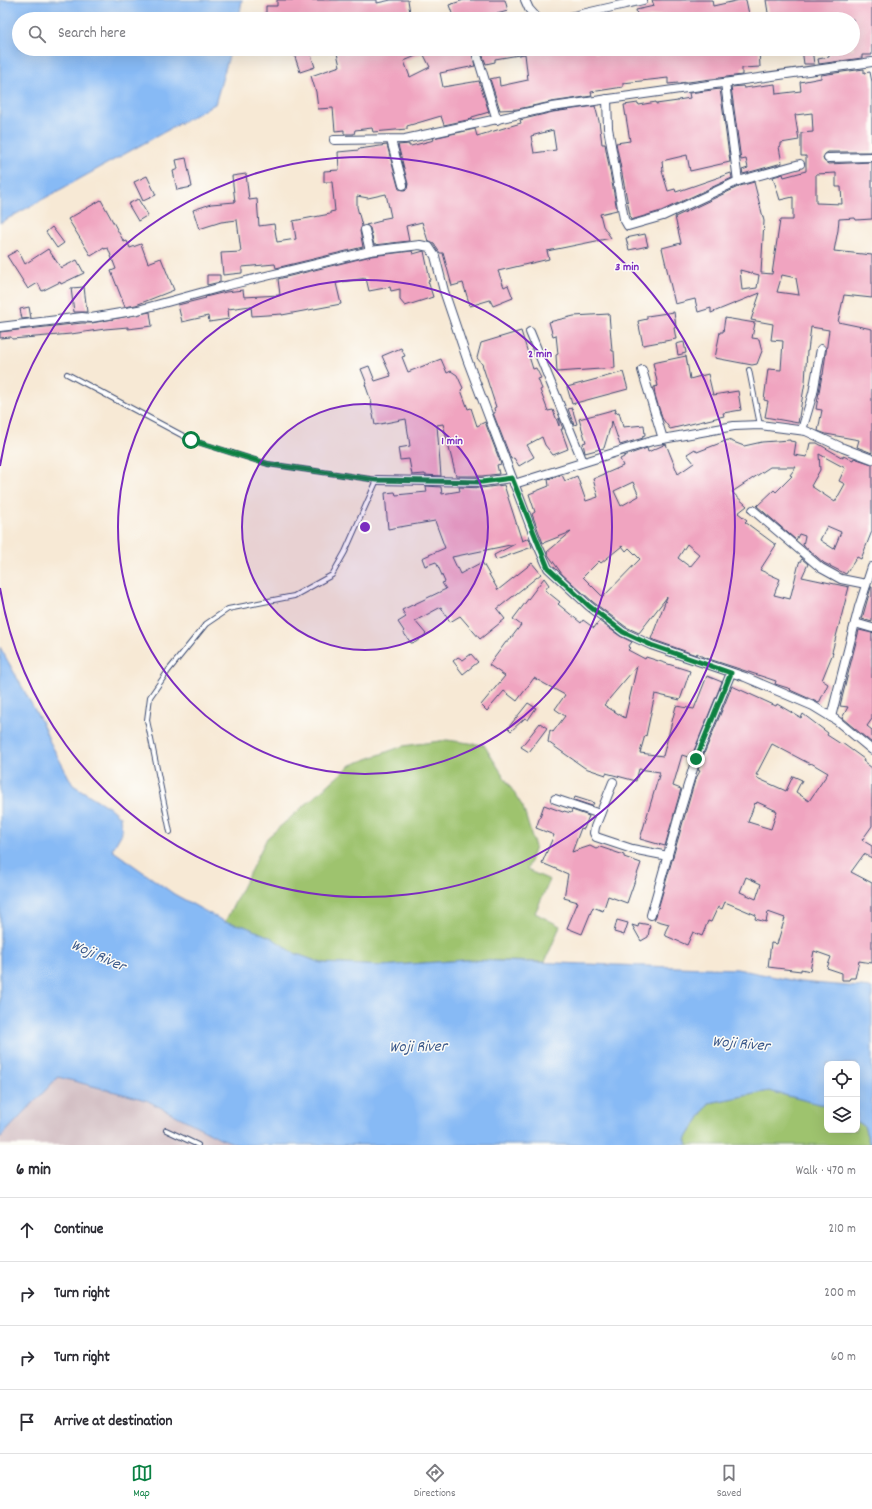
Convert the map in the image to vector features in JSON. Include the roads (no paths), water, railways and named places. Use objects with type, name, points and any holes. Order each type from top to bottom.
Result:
[{"type":"street","points":[[525,0],[531,12]]},
{"type":"street","points":[[590,12],[642,0]]},
{"type":"street","points":[[477,56],[498,120]]},
{"type":"street","points":[[334,140],[405,139],[498,120],[552,107],[872,62]]},
{"type":"street","points":[[725,83],[738,181]]},
{"type":"street","points":[[607,99],[608,128],[624,219],[628,226],[663,216],[738,181],[800,164]]},
{"type":"street","points":[[391,140],[403,185]]},
{"type":"street","points":[[828,158],[872,156]]},
{"type":"street","points":[[366,230],[370,251]]},
{"type":"street","points":[[0,327],[82,317],[90,318],[138,310],[229,285],[370,251],[420,246],[429,247],[435,256],[444,291],[467,359],[548,568],[589,606],[623,632],[651,645],[731,673],[813,706],[830,717],[872,750]]},
{"type":"street","points":[[530,332],[583,462]]},
{"type":"street","points":[[802,430],[813,393],[821,349]]},
{"type":"street","points":[[642,370],[663,439]]},
{"type":"street","points":[[377,480],[482,482],[513,481],[652,441],[734,426],[760,425],[802,430],[872,459]]},
{"type":"street","points":[[753,510],[820,568],[842,579],[866,584]]},
{"type":"street","points":[[830,717],[855,623],[872,567]]},
{"type":"street","points":[[855,623],[872,628]]},
{"type":"street","points":[[651,915],[696,759],[731,673]]},
{"type":"street","points":[[613,782],[595,827],[594,833],[596,837],[632,849],[668,856]]},
{"type":"street","points":[[555,799],[600,814]]},
{"type":"lane","points":[[749,370],[760,425]]},
{"type":"lane","points":[[67,374],[191,440],[268,464],[377,480],[345,552],[332,574],[294,596],[228,609],[206,624],[168,671],[150,697],[147,720],[170,832]]},
{"type":"lane","points":[[166,1130],[198,1145]]},
{"type":"water","points":[[0,0],[242,0],[240,12],[12,12],[12,56],[229,56],[215,104],[0,223]]},
{"type":"water","name":"Woji River","points":[[0,647],[41,721],[50,742],[73,785],[110,808],[120,817],[122,833],[112,850],[174,894],[225,922],[244,926],[272,938],[294,953],[321,963],[382,966],[465,960],[737,969],[800,982],[872,988],[872,1145],[870,1145],[864,1126],[860,1123],[860,1061],[824,1061],[824,1105],[769,1091],[709,1103],[686,1139],[688,1145],[238,1145],[220,1138],[146,1100],[58,1077],[0,1138]]}]
